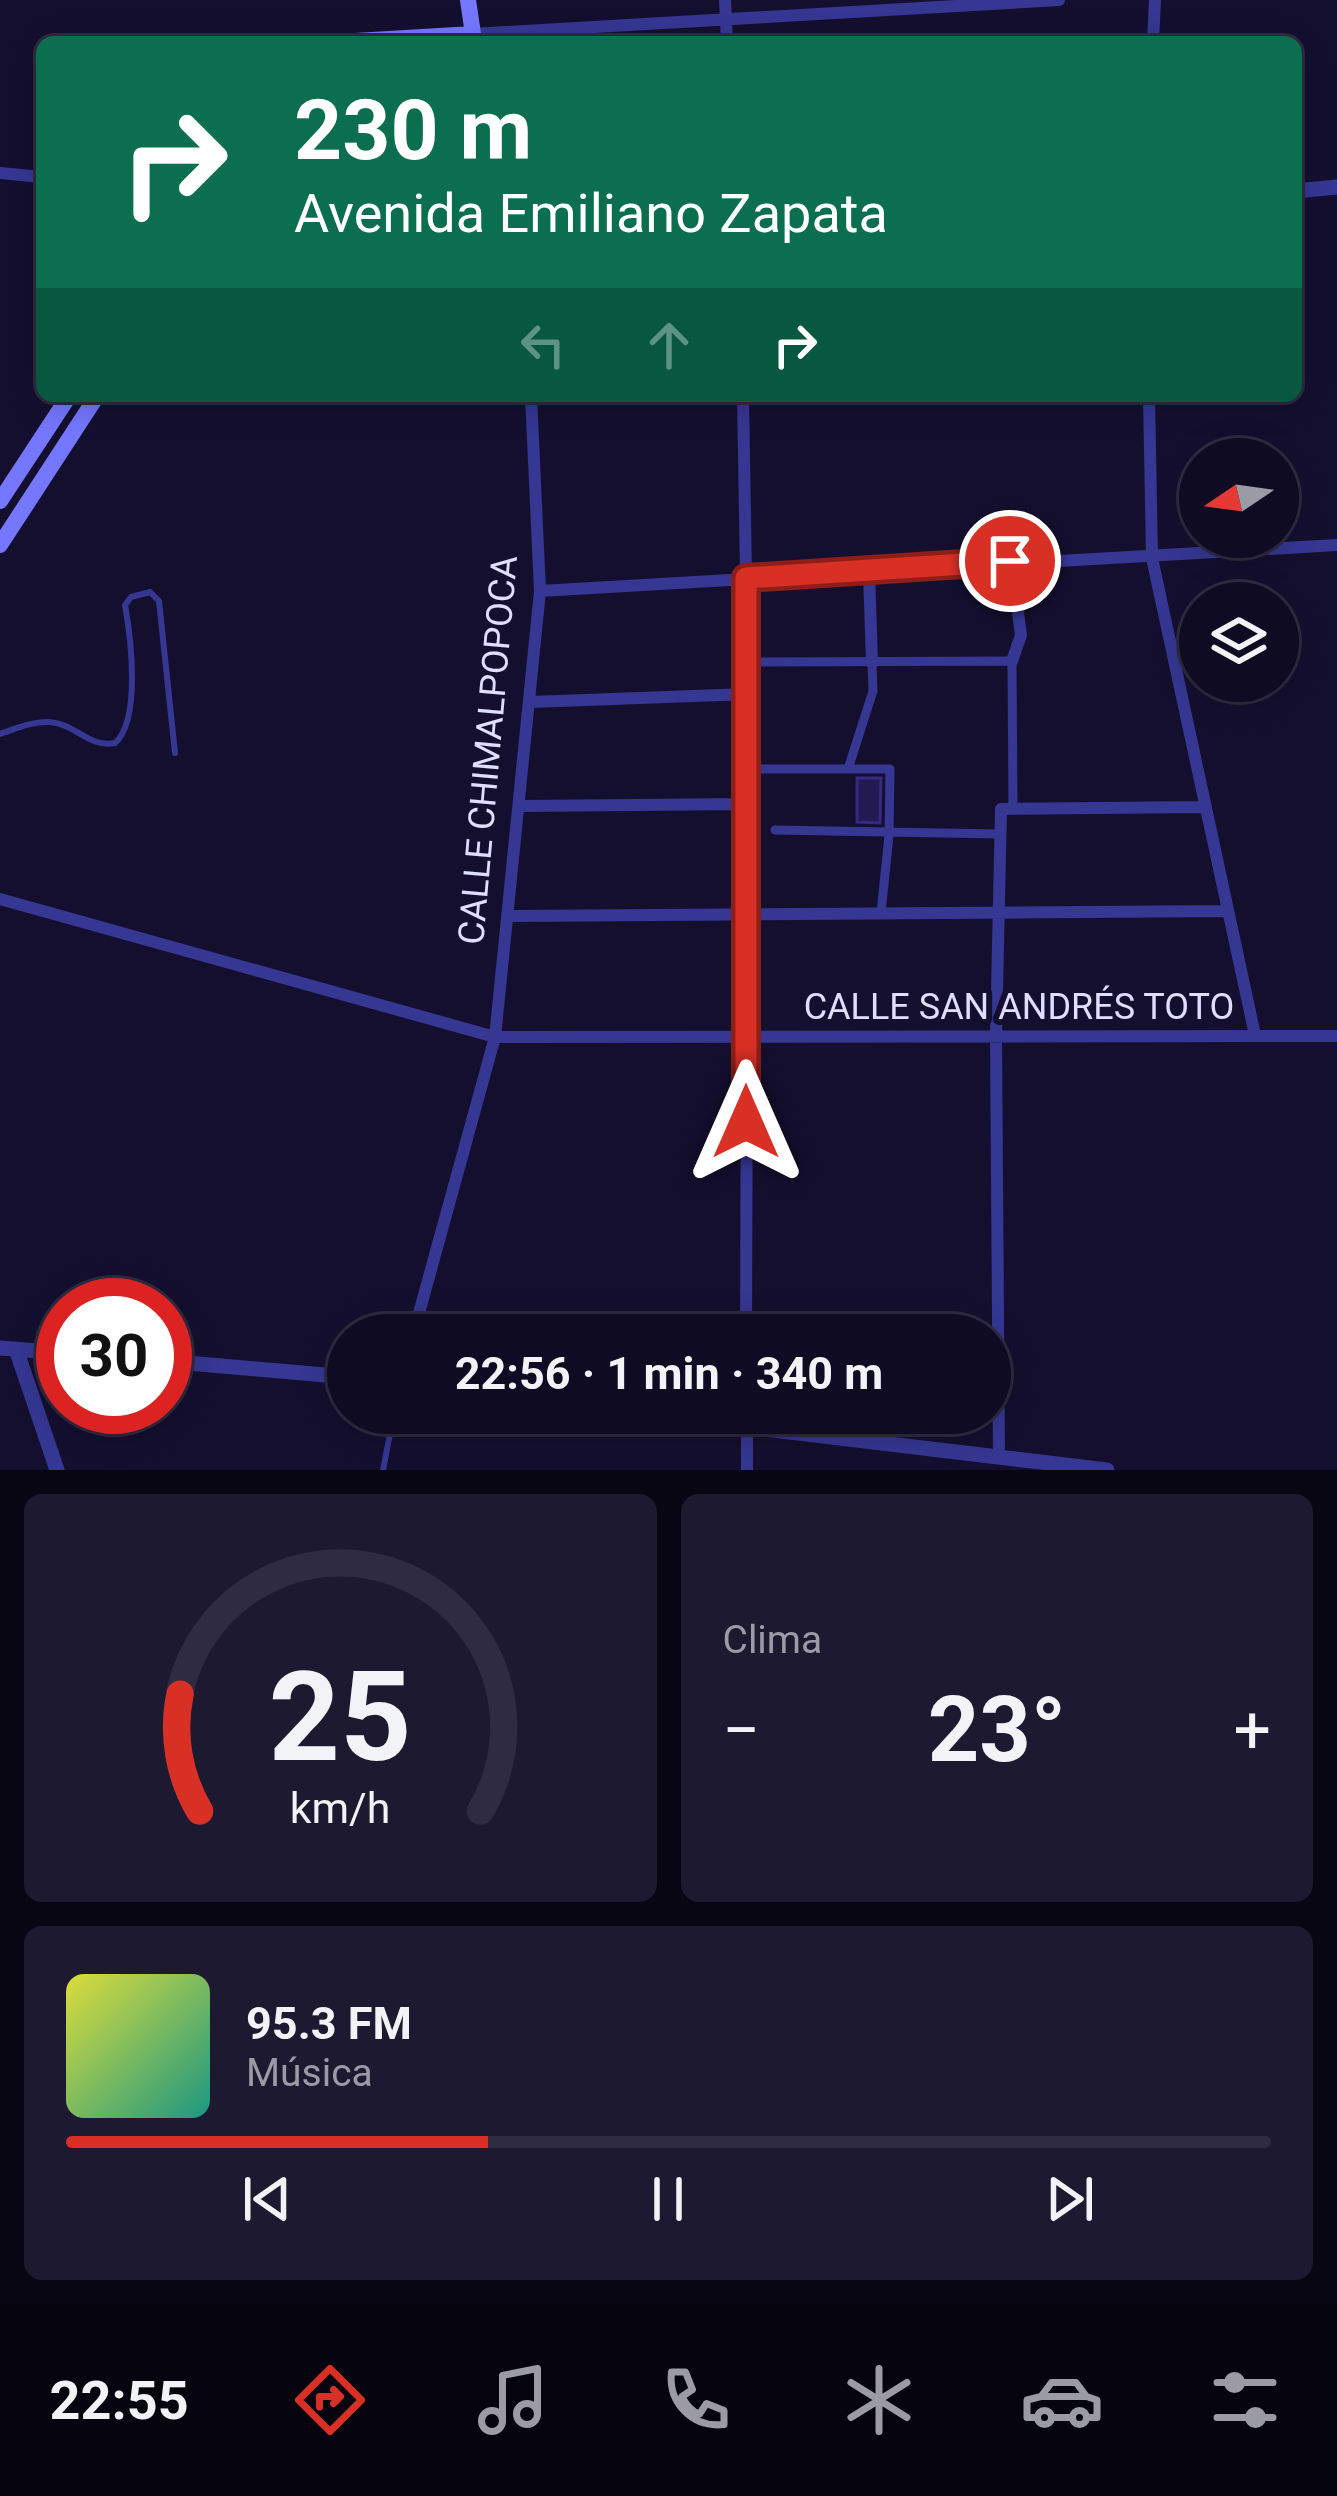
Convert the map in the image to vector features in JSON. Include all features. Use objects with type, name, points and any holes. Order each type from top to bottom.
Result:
[{"type":"main road","points":[[468,0],[474,36]]},
{"type":"main road","points":[[0,501],[67,402]]},
{"type":"main road","points":[[0,545],[93,402]]},
{"type":"street","points":[[725,0],[727,36]]},
{"type":"street","points":[[502,36],[1059,0]]},
{"type":"street","points":[[1153,36],[1155,0]]},
{"type":"street","points":[[0,173],[36,176]]},
{"type":"street","points":[[1302,190],[1337,187]]},
{"type":"street","name":"CALLE CHIMALPOPOCA","points":[[419,1314],[495,1036],[540,591],[531,402]]},
{"type":"street","points":[[743,402],[748,694],[746,1314]]},
{"type":"street","points":[[1149,402],[1152,558],[1255,1035]]},
{"type":"street","points":[[27,459],[47,473]]},
{"type":"street","points":[[540,591],[1337,544]]},
{"type":"street","points":[[1010,561],[1021,635],[1012,662],[1012,809]]},
{"type":"street","points":[[848,769],[873,692],[869,572]]},
{"type":"street","points":[[747,662],[1012,662]]},
{"type":"street","points":[[531,702],[748,694]]},
{"type":"street","points":[[746,769],[890,769],[880,913]]},
{"type":"street","points":[[520,806],[746,804]]},
{"type":"street","points":[[999,1457],[996,1037],[1001,809],[1203,807]]},
{"type":"street","points":[[775,830],[999,834]]},
{"type":"street","name":"CALLE SAN ANDRÉS TOTO","points":[[0,899],[495,1036],[1337,1036]]},
{"type":"street","points":[[507,916],[1228,911]]},
{"type":"street","points":[[8,1348],[56,1467]]},
{"type":"street","points":[[192,1363],[327,1375]]},
{"type":"street","points":[[747,1434],[747,1470]]},
{"type":"street","points":[[838,1434],[1107,1470]]},
{"type":"lane","points":[[0,734],[51,722],[94,743],[115,743],[123,735],[132,700],[125,605],[131,597],[150,592],[159,601],[175,753]]},
{"type":"lane","points":[[383,1470],[390,1434]]},
{"type":"lane","points":[[56,1467],[74,1470]]},
{"type":"building","points":[[857,778],[881,778],[880,823],[857,822]]},
{"type":"route","points":[[746,1122],[746,578],[1010,561]]}]
